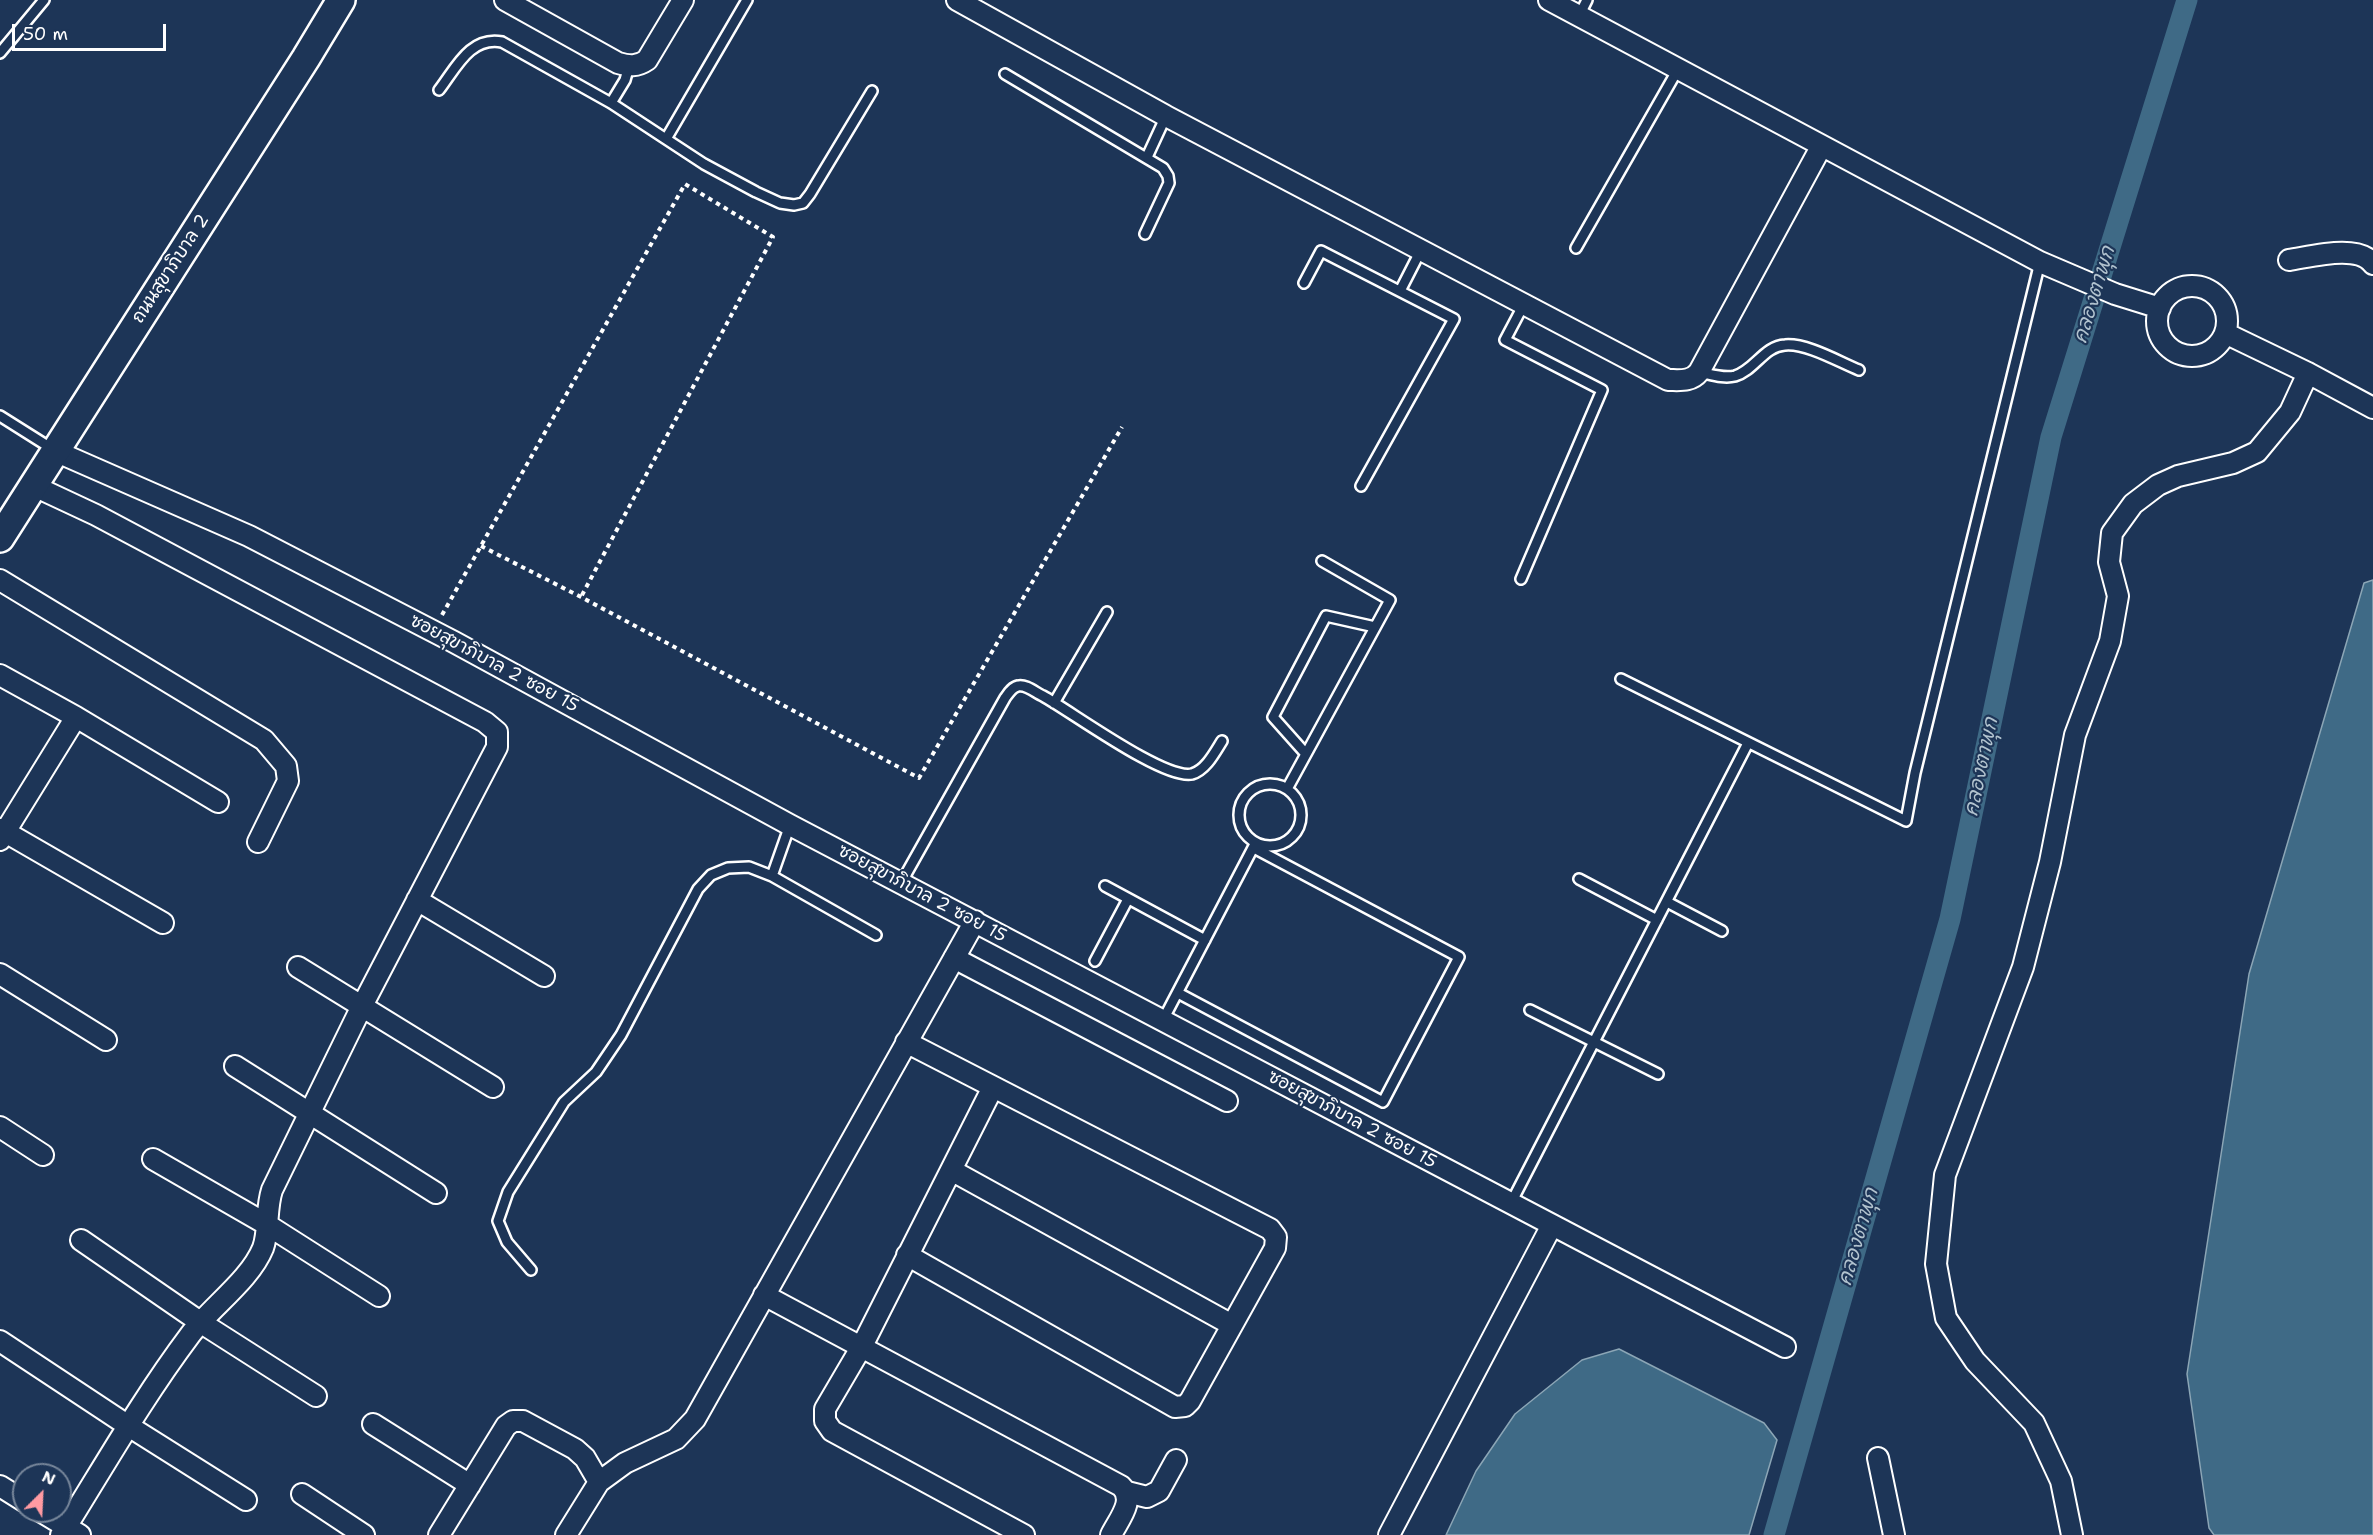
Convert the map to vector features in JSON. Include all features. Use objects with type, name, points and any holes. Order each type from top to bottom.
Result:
[{"type":"street","name":"ถนนสุขาภิบาล 2","points":[[7,523],[34,486],[341,0]]},
{"type":"street","points":[[505,0],[618,63],[629,66],[640,65],[647,60],[683,0]]},
{"type":"street","points":[[957,0],[1167,116],[1668,380],[1685,380],[1695,377],[1699,372],[1821,147]]},
{"type":"street","points":[[1549,0],[1583,8],[1677,71],[2040,262],[2115,294],[2160,308]]},
{"type":"street","points":[[2289,260],[2345,252],[2359,254],[2371,260],[2373,264]]},
{"type":"street","points":[[2187,286],[2199,286],[2220,299],[2227,321],[2225,333],[2219,344],[2198,355],[2186,355],[2174,351],[2159,332],[2157,320],[2160,308],[2175,290],[2187,286]]},
{"type":"street","points":[[2225,333],[2308,373],[2373,408]]},
{"type":"street","points":[[2072,1535],[2061,1481],[2034,1423],[1974,1361],[1946,1318],[1936,1264],[1945,1175],[2023,967],[2050,862],[2075,735],[2093,693],[2110,641],[2118,596],[2109,562],[2112,533],[2133,504],[2158,485],[2178,476],[2233,463],[2257,452],[2289,412],[2308,373]]},
{"type":"street","name":"ซอยสุขาภิบาล 2 ซอย 15","points":[[55,451],[249,536],[433,631],[790,825],[1785,1347]]},
{"type":"street","points":[[34,486],[138,537],[485,722],[497,732],[497,747],[362,1006],[272,1190],[268,1203],[263,1248],[241,1281],[200,1322],[128,1425],[69,1532],[57,1523]]},
{"type":"street","points":[[0,580],[264,740],[285,766],[288,781],[258,843]]},
{"type":"street","points":[[0,675],[76,717],[218,802]]},
{"type":"street","points":[[76,717],[2,834],[163,923]]},
{"type":"street","points":[[417,900],[544,976]]},
{"type":"street","points":[[566,1535],[599,1482],[625,1463],[676,1439],[695,1419],[975,921]]},
{"type":"street","points":[[954,958],[1227,1101]]},
{"type":"street","points":[[298,967],[494,1087]]},
{"type":"street","points":[[0,974],[106,1040]]},
{"type":"street","points":[[906,1042],[1270,1229],[1276,1237],[1275,1248],[1190,1401],[1185,1406],[1175,1407],[907,1255]]},
{"type":"street","points":[[235,1066],[436,1192]]},
{"type":"street","points":[[993,1087],[862,1346],[825,1409],[825,1421],[832,1431],[1024,1535]]},
{"type":"street","points":[[0,1127],[44,1155]]},
{"type":"street","points":[[153,1159],[266,1224],[378,1296]]},
{"type":"street","points":[[951,1170],[1232,1325]]},
{"type":"street","points":[[1389,1535],[1552,1225]]},
{"type":"street","points":[[81,1240],[200,1322],[316,1396]]},
{"type":"street","points":[[764,1295],[1121,1486],[1127,1492],[1147,1497],[1159,1491],[1176,1460]]},
{"type":"street","points":[[0,1341],[246,1500]]},
{"type":"street","points":[[440,1535],[506,1426],[513,1421],[523,1421],[575,1449],[585,1458],[599,1482]]},
{"type":"street","points":[[373,1424],[470,1485]]},
{"type":"street","points":[[1878,1458],[1894,1535]]},
{"type":"street","points":[[1111,1535],[1128,1501],[1127,1492]]},
{"type":"street","points":[[302,1494],[364,1535]]},
{"type":"lane","points":[[0,53],[44,0]]},
{"type":"lane","points":[[666,139],[747,0]]},
{"type":"lane","points":[[439,90],[469,51],[480,42],[491,40],[502,42],[611,103],[704,164],[780,203],[794,205],[803,203],[872,91]]},
{"type":"lane","points":[[611,103],[625,80],[629,66]]},
{"type":"lane","points":[[1576,248],[1677,71]]},
{"type":"lane","points":[[1005,74],[1163,168],[1169,183],[1145,234]]},
{"type":"lane","points":[[1147,157],[1167,116]]},
{"type":"lane","points":[[1304,284],[1321,250],[1454,319],[1361,486]]},
{"type":"lane","points":[[1400,291],[1421,250]]},
{"type":"lane","points":[[1621,679],[1906,821],[2040,262]]},
{"type":"lane","points":[[1521,579],[1602,390],[1505,340],[1524,304]]},
{"type":"lane","points":[[1699,372],[1722,377],[1735,376],[1771,349],[1782,345],[1797,345],[1859,370]]},
{"type":"lane","points":[[0,416],[55,451]]},
{"type":"lane","points":[[1287,789],[1390,600],[1322,561]]},
{"type":"lane","points":[[1054,703],[1107,612]]},
{"type":"lane","points":[[1306,754],[1273,717],[1326,616],[1376,627]]},
{"type":"lane","points":[[901,883],[1011,690],[1018,686],[1025,687],[1054,703],[1154,764],[1174,772],[1191,774],[1201,769],[1222,741]]},
{"type":"lane","points":[[1511,1203],[1748,743]]},
{"type":"lane","points":[[1178,993],[1383,1102],[1459,957],[1255,846],[1242,831],[1239,810],[1242,800],[1258,786],[1268,784],[1287,789],[1299,804],[1300,824],[1296,833],[1280,845],[1255,846]]},
{"type":"lane","points":[[772,876],[790,825]]},
{"type":"lane","points":[[1163,1020],[1255,846]]},
{"type":"lane","points":[[531,1270],[507,1242],[498,1221],[508,1192],[564,1102],[596,1072],[621,1035],[698,889],[711,875],[728,868],[749,867],[772,876],[876,935]]},
{"type":"lane","points":[[1579,879],[1657,920]]},
{"type":"lane","points":[[1105,886],[1205,940]]},
{"type":"lane","points":[[1095,961],[1128,899]]},
{"type":"lane","points":[[1667,902],[1722,932]]},
{"type":"lane","points":[[1530,1010],[1658,1074]]},
{"type":"path","points":[[433,631],[685,184],[773,237],[581,597]]},
{"type":"path","points":[[481,546],[919,778],[1122,427]]},
{"type":"water","points":[[2373,580],[2373,1535],[2214,1535],[2209,1528],[2187,1374],[2249,974],[2364,583]]},
{"type":"water","points":[[1619,1349],[1764,1423],[1777,1440],[1749,1535],[1446,1535],[1476,1471],[1515,1414],[1582,1360]]},
{"type":"waterway","name":"คลองตาพุก","points":[[1774,1535],[1950,919],[2051,437],[2187,0]]}]
